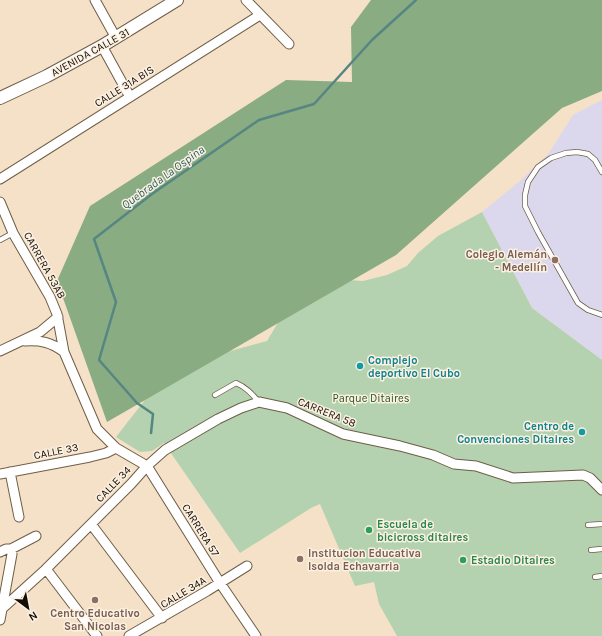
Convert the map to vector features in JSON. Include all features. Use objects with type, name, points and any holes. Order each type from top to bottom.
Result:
[{"type":"street","points":[[95,0],[116,38]]},
{"type":"street","name":"AVENIDA CALLE 31","points":[[0,98],[47,76],[102,46],[177,0]]},
{"type":"street","points":[[246,0],[289,44]]},
{"type":"street","name":"CALLE 31A BIS","points":[[0,178],[260,15]]},
{"type":"street","points":[[102,46],[130,97]]},
{"type":"street","name":"CARRERA 53AB","points":[[0,202],[13,233],[50,297],[58,317],[64,352],[92,420],[97,430],[116,448]]},
{"type":"street","points":[[0,351],[22,342],[40,332],[58,317]]},
{"type":"street","points":[[22,342],[36,341],[48,343],[64,352]]},
{"type":"street","name":"CARRERA 58","points":[[259,402],[287,408],[343,434],[400,446],[433,455],[454,464],[476,466],[513,478],[583,475],[590,478],[602,490]]},
{"type":"street","name":"CALLE 34","points":[[3,608],[46,569],[147,466],[165,450],[218,419],[241,408],[259,402]]},
{"type":"street","points":[[103,436],[104,453]]},
{"type":"street","name":"CARRERA 57","points":[[116,448],[147,466],[220,583],[256,636]]},
{"type":"street","name":"CALLE 33","points":[[0,474],[104,453],[116,448]]},
{"type":"street","points":[[10,472],[20,517]]},
{"type":"street","points":[[91,524],[162,618]]},
{"type":"street","points":[[0,552],[6,549],[11,549],[36,536]]},
{"type":"street","points":[[0,620],[12,554],[11,549]]},
{"type":"street","name":"CALLE 34A","points":[[129,636],[162,618],[247,566]]},
{"type":"street","points":[[46,569],[96,636]]},
{"type":"lane","points":[[602,172],[595,160],[588,154],[578,152],[566,153],[551,158],[538,167],[528,182],[525,206],[578,303],[588,310],[602,315]]},
{"type":"lane","points":[[0,240],[13,233]]},
{"type":"lane","points":[[215,395],[236,383],[248,390],[259,402]]},
{"type":"lane","points":[[588,525],[602,524]]},
{"type":"lane","points":[[591,550],[602,550]]},
{"type":"lane","points":[[595,577],[602,576]]},
{"type":"shaded area","name":"Colegio Alemán - Medellín","points":[[602,100],[602,360],[532,308],[482,212],[521,180],[549,153],[573,115]]},
{"type":"green space","points":[[371,0],[602,0],[602,91],[562,108],[396,255],[107,422],[57,281],[90,206],[286,80],[352,82],[351,27]]},
{"type":"green space","name":"Parque Ditaires","points":[[482,212],[532,308],[602,360],[602,636],[397,636],[379,604],[374,582],[355,586],[320,504],[311,508],[240,553],[164,443],[152,451],[140,452],[116,437],[148,396],[197,360],[267,341],[307,274],[333,279],[363,281],[387,275],[407,266],[418,253],[438,236]]},
{"type":"waterway","name":"Quebrada La Ospina","points":[[151,433],[153,414],[137,403],[99,360],[116,302],[94,239],[152,194],[259,120],[314,104],[372,40],[416,0]]},
{"type":"place","name":"Colegio Alemán - Medellín","points":[[555,260]]},
{"type":"place","name":"Complejo deportivo El Cubo","points":[[360,366]]},
{"type":"place","name":"Centro de Convenciones Ditaires","points":[[582,432]]},
{"type":"place","name":"Escuela de bicicross ditaires","points":[[369,530]]},
{"type":"place","name":"Institucion Educativa Isolda Echavarria","points":[[300,559]]},
{"type":"place","name":"Estadio Ditaires","points":[[463,560]]},
{"type":"place","name":"Centro Educativo San Nicolas","points":[[95,600]]}]
